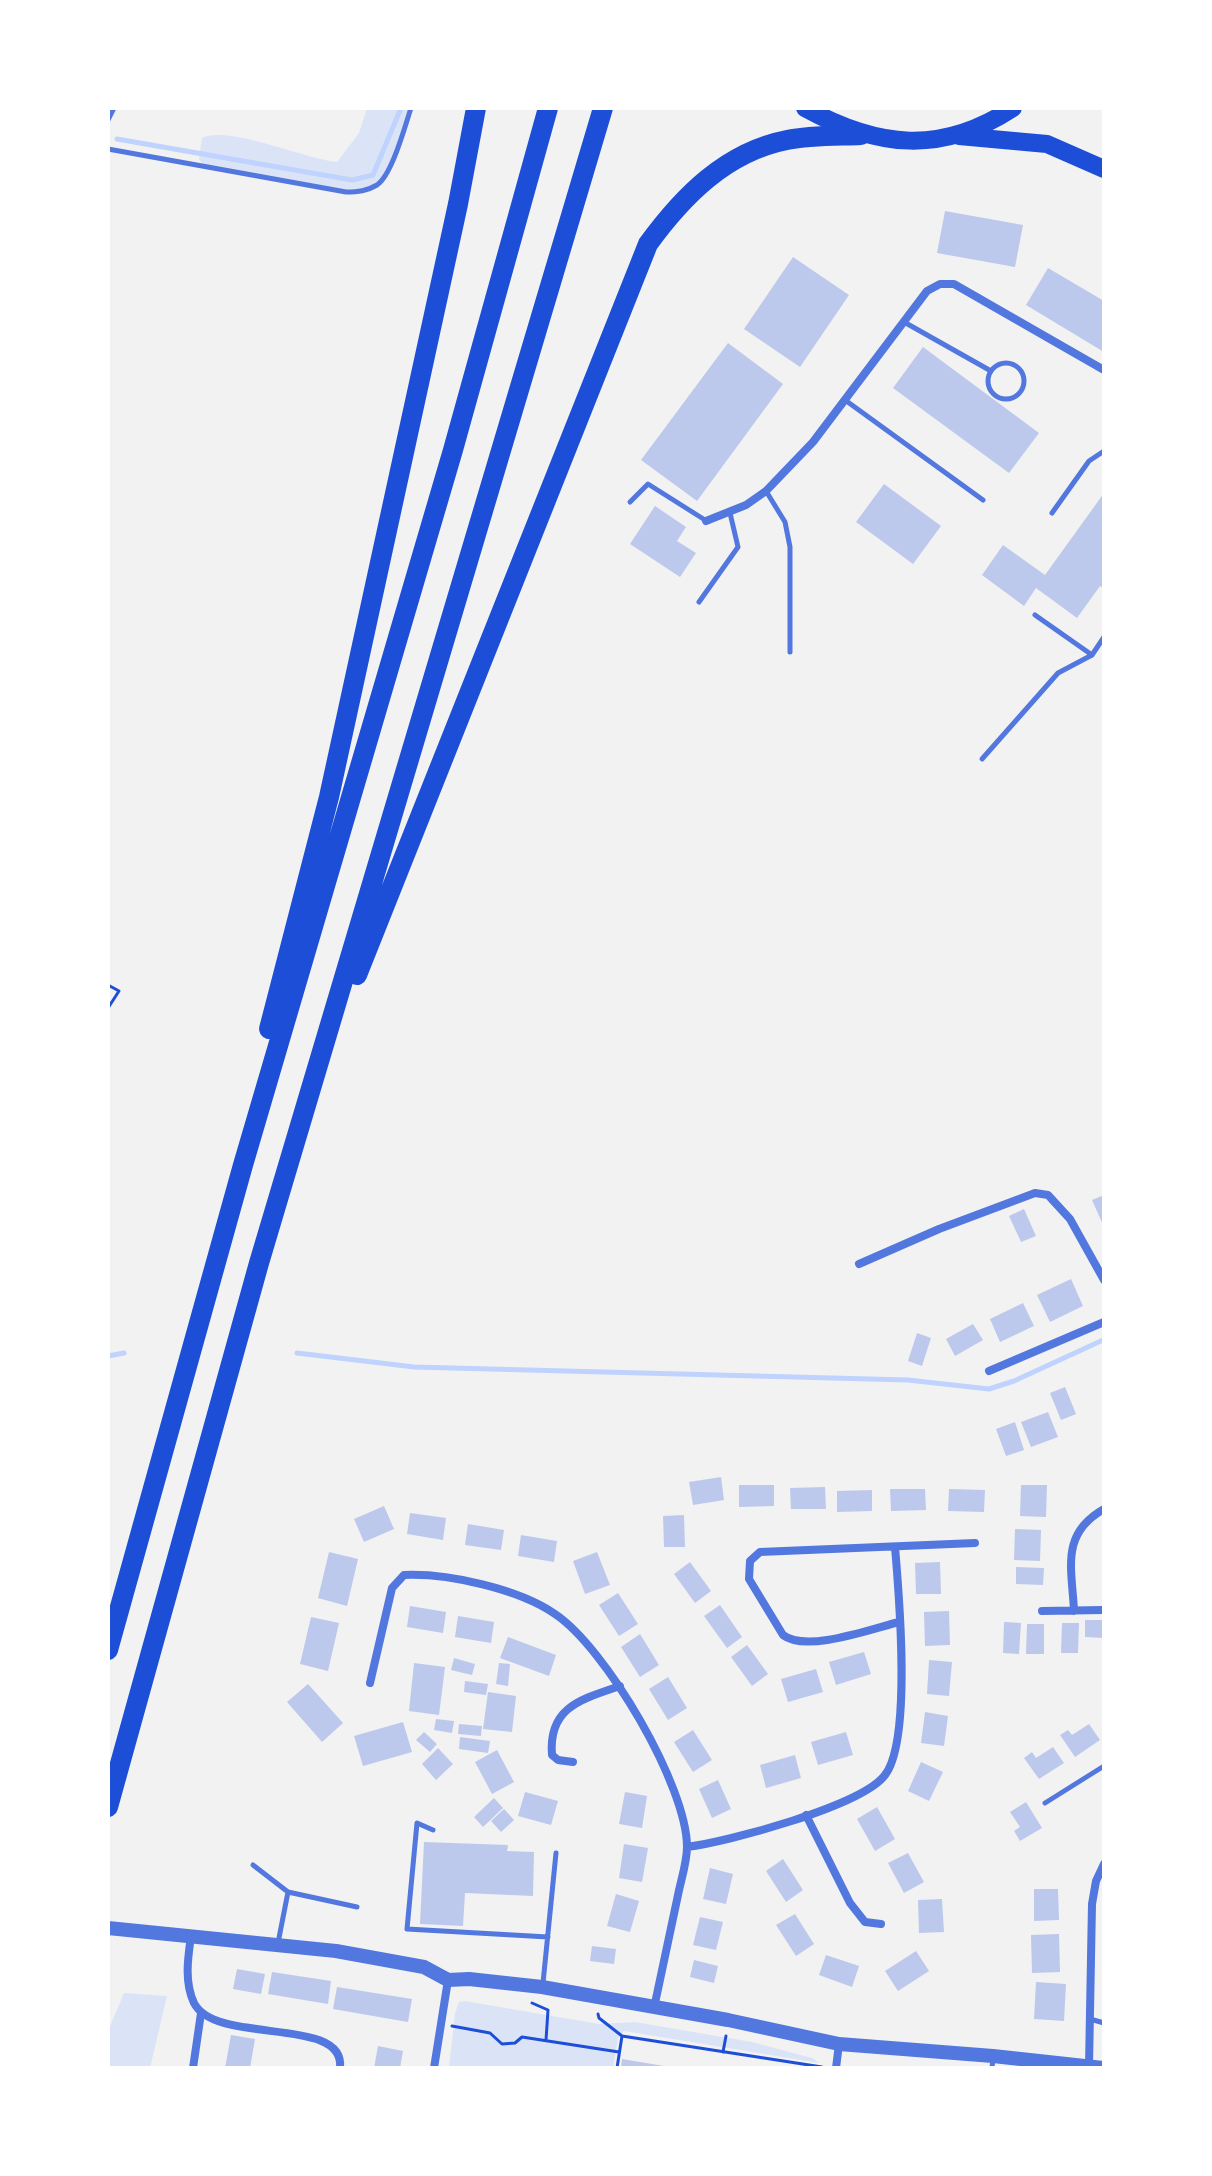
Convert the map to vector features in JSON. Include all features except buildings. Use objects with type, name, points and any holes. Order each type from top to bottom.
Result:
[{"type":"highway","points":[[169,1429],[329,797],[458,204],[476,108]]},
{"type":"highway","points":[[108,1650],[252,1135],[453,450],[548,108]]},
{"type":"highway","points":[[108,1807],[259,1263],[603,108]]},
{"type":"highway","points":[[259,1263],[340,1016],[648,244],[675,206],[730,162],[787,140],[861,135]]},
{"type":"main road","points":[[805,108],[861,135],[920,142],[959,136],[1047,144],[1104,169]]},
{"type":"main road","points":[[959,136],[1013,108]]},
{"type":"street","points":[[706,521],[766,491],[813,442],[927,291],[940,284],[954,284],[1104,370]]},
{"type":"street","points":[[859,1264],[953,1223],[1035,1193],[1048,1195],[1070,1219],[1104,1280]]},
{"type":"street","points":[[989,1371],[1104,1322]]},
{"type":"street","points":[[1074,1611],[1071,1555],[1075,1538],[1084,1523],[1104,1509]]},
{"type":"street","points":[[899,1622],[811,1643],[790,1641],[783,1635],[749,1579],[750,1561],[760,1552],[975,1543]]},
{"type":"street","points":[[687,1847],[722,1842],[806,1815],[871,1787],[888,1770],[901,1725],[895,1547]]},
{"type":"street","points":[[370,1683],[392,1588],[399,1578],[414,1574],[484,1586],[537,1603],[575,1630],[620,1686],[662,1761],[678,1802],[687,1847],[654,2009]]},
{"type":"street","points":[[1042,1611],[1103,1610]]},
{"type":"street","points":[[573,1762],[558,1760],[552,1755],[551,1742],[556,1724],[564,1712],[579,1701],[620,1686]]},
{"type":"street","points":[[806,1815],[850,1903],[865,1922],[881,1924]]},
{"type":"street","points":[[108,1928],[336,1951],[424,1967],[448,1980],[469,1979],[542,1987],[728,2020],[839,2044],[992,2062],[1096,2067],[1090,2019],[1092,1904],[1096,1881],[1104,1864]]},
{"type":"street","points":[[191,1935],[187,1971],[189,1987],[201,2013],[219,2022],[321,2039],[336,2049],[340,2068]]},
{"type":"street","points":[[434,2068],[448,1980]]},
{"type":"street","points":[[193,2068],[201,2013]]},
{"type":"street","points":[[836,2068],[839,2044]]},
{"type":"lane","points":[[108,120],[114,108]]},
{"type":"lane","points":[[108,149],[346,192],[362,192],[381,183],[411,108]]},
{"type":"lane","points":[[904,322],[991,371]]},
{"type":"lane","points":[[1000,364],[1017,366],[1024,375],[1021,392],[1011,399],[999,398],[990,389],[991,371],[1000,364]]},
{"type":"lane","points":[[845,400],[983,500]]},
{"type":"lane","points":[[1052,513],[1089,461],[1104,451]]},
{"type":"lane","points":[[630,502],[648,484],[706,521]]},
{"type":"lane","points":[[766,491],[785,522],[790,547],[790,652]]},
{"type":"lane","points":[[699,602],[738,547],[729,512]]},
{"type":"lane","points":[[1035,615],[1092,655]]},
{"type":"lane","points":[[982,759],[1058,673],[1092,655],[1104,637]]},
{"type":"lane","points":[[1045,1803],[1104,1766]]},
{"type":"lane","points":[[433,1830],[417,1823],[407,1929],[548,1937]]},
{"type":"lane","points":[[542,1987],[556,1853]]},
{"type":"lane","points":[[253,1865],[288,1892],[357,1907]]},
{"type":"lane","points":[[278,1944],[288,1892]]},
{"type":"lane","points":[[1090,2019],[1104,2023]]},
{"type":"path","points":[[108,985],[119,991],[108,1008]]},
{"type":"path","points":[[594,1997],[599,2018],[622,2036],[826,2068]]},
{"type":"path","points":[[527,2001],[548,2010],[546,2040]]},
{"type":"path","points":[[440,2024],[490,2033],[502,2044],[515,2043],[522,2037],[619,2052]]},
{"type":"path","points":[[617,2068],[622,2036]]},
{"type":"shaded area","points":[[367,108],[411,108],[392,165],[382,181],[371,189],[346,192],[204,167],[199,159],[202,138],[214,135],[248,139],[337,162],[359,133]]},
{"type":"shaded area","points":[[124,1993],[167,1996],[150,2068],[108,2068],[108,2031]]},
{"type":"shaded area","points":[[459,2002],[599,2024],[635,2022],[752,2042],[812,2058],[819,2063],[624,2031],[618,2038],[613,2068],[449,2068],[455,2013]]},
{"type":"waterway","points":[[117,139],[352,180],[373,175],[401,108]]},
{"type":"waterway","points":[[297,1353],[414,1367],[908,1380],[989,1389],[1014,1381],[1103,1340]]},
{"type":"waterway","points":[[108,1356],[124,1353]]}]
